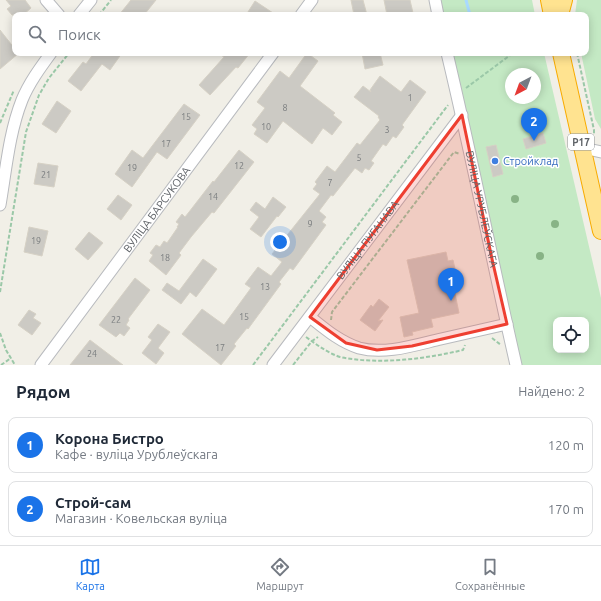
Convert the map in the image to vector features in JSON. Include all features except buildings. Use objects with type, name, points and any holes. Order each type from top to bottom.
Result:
[{"type":"highway","points":[[548,0],[551,12]]},
{"type":"highway","points":[[561,12],[564,0]]},
{"type":"highway","name":"Р17","points":[[562,56],[601,231]]},
{"type":"street","points":[[46,0],[56,12]]},
{"type":"street","points":[[81,12],[91,0]]},
{"type":"street","points":[[303,12],[312,0]]},
{"type":"street","points":[[435,0],[437,12]]},
{"type":"street","points":[[0,205],[10,142],[17,115],[28,88],[49,56]]},
{"type":"street","name":"ВУЛІЦА БАРСУКОВА","points":[[40,365],[271,56]]},
{"type":"street","name":"ВУЛІЦА УРУБЛЕЎСКАГА","points":[[448,56],[462,115],[516,365]]},
{"type":"street","name":"ВУЛІЦА ПУГАНАВА","points":[[273,365],[462,115]]},
{"type":"street","points":[[583,148],[601,152]]},
{"type":"street","points":[[310,317],[340,339],[353,346],[367,350],[412,346],[507,324]]},
{"type":"path","points":[[101,12],[111,0]]},
{"type":"path","points":[[0,292],[21,157],[28,126],[42,91],[67,56]]},
{"type":"path","points":[[253,365],[450,102],[457,95],[509,56]]},
{"type":"path","points":[[293,365],[312,341],[321,336],[331,322],[332,312],[454,152],[460,154],[470,153]]},
{"type":"path","points":[[0,333],[4,346],[15,365]]},
{"type":"path","points":[[1,365],[10,358]]},
{"type":"highlighted area","points":[[462,115],[492,259],[507,324],[412,346],[377,350],[346,343],[310,317]]},
{"type":"green space","points":[[439,0],[532,0],[534,12],[441,12]]},
{"type":"green space","points":[[577,0],[601,0],[601,129],[595,119],[582,56],[589,56],[589,12],[575,12]]},
{"type":"green space","points":[[452,56],[545,56],[601,298],[601,365],[521,365]]},
{"type":"waterway","points":[[466,0],[469,12]]},
{"type":"place","name":"Строй-сам","points":[[534,141]]},
{"type":"place","name":"Стройклад","points":[[495,161]]},
{"type":"place","name":"Корона Бистро","points":[[451,301]]}]
